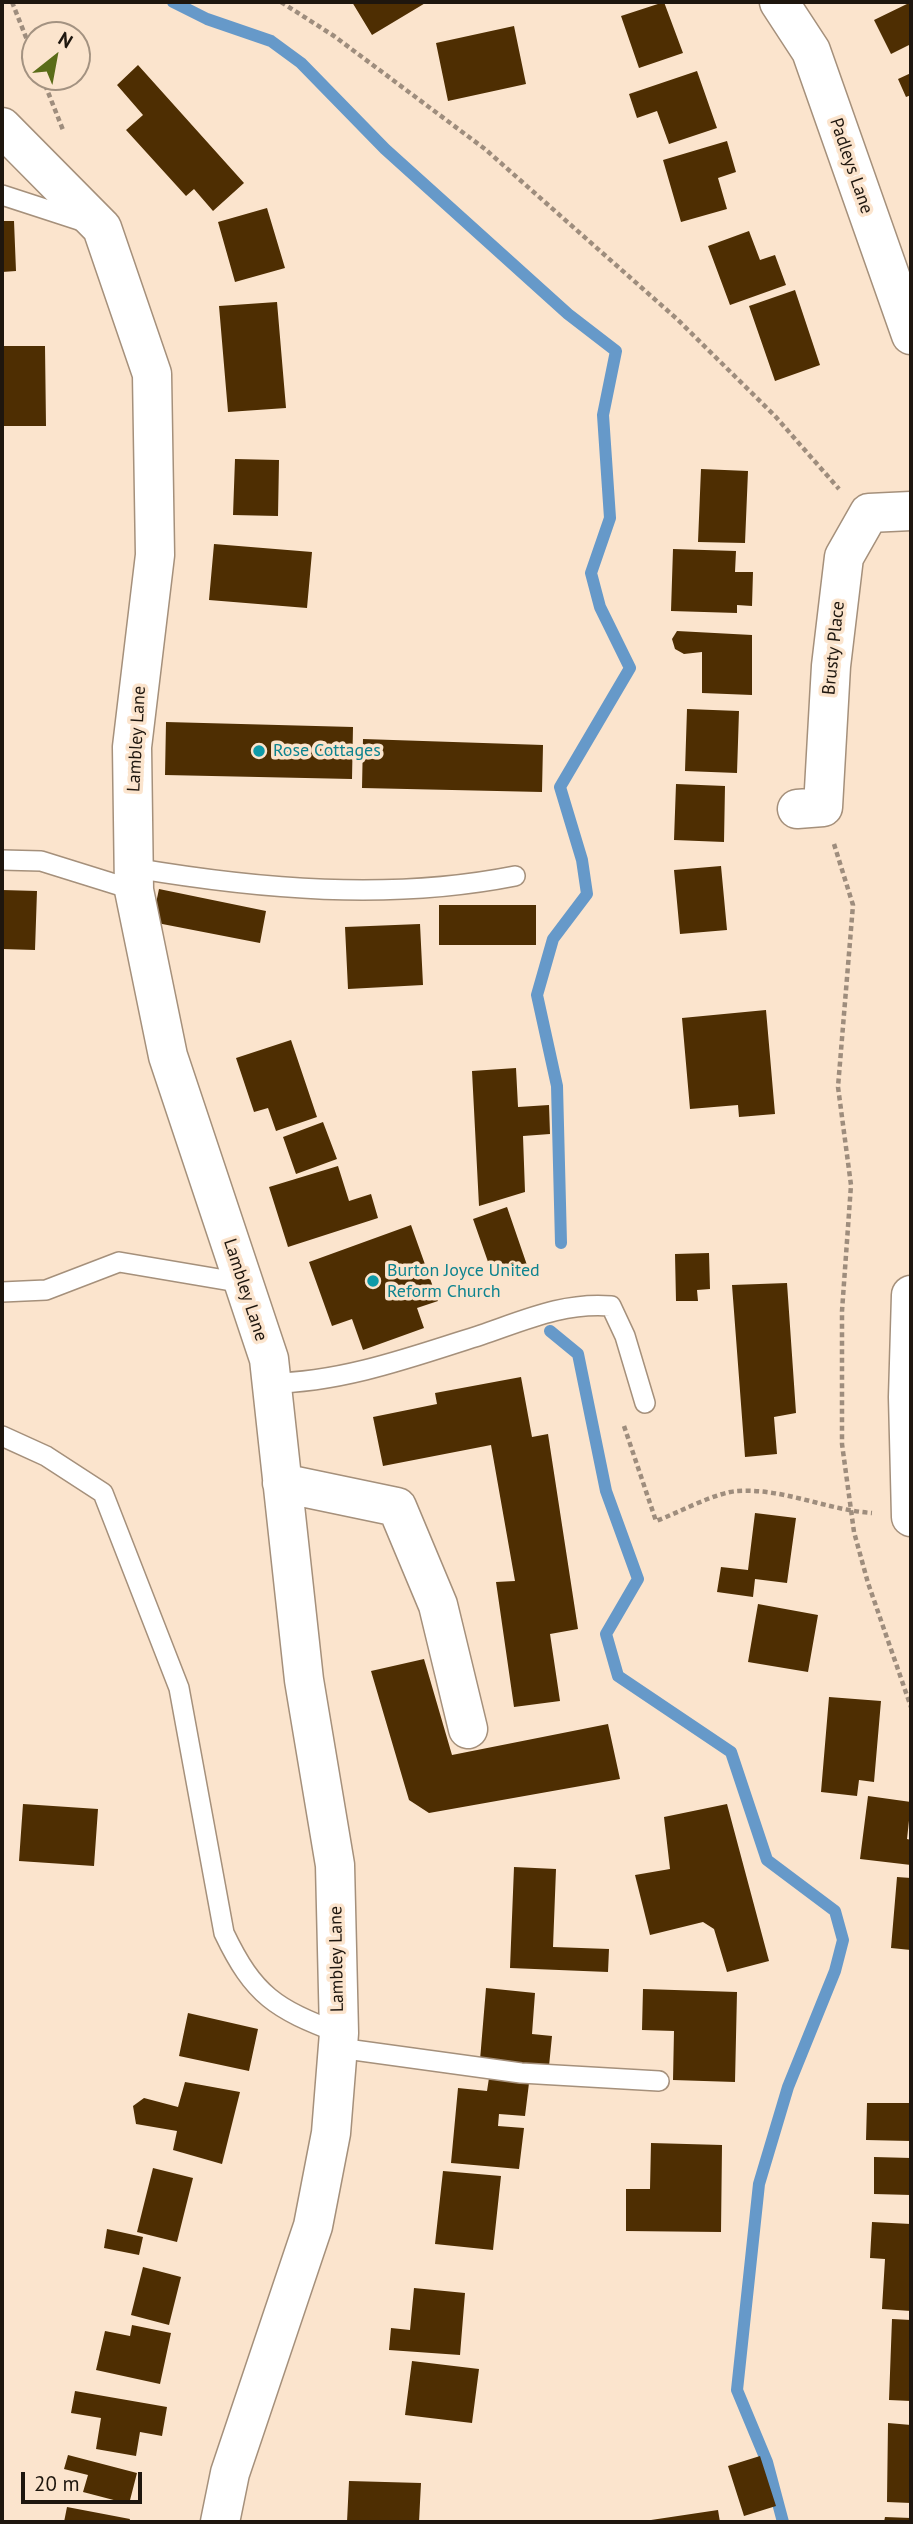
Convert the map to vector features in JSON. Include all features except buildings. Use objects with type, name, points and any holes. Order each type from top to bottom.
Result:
[{"type":"street","name":"Padleys Lane","points":[[779,2],[811,51],[911,335]]},
{"type":"street","name":"Lambley Lane","points":[[2,127],[102,228],[152,374],[155,555],[132,747],[134,879],[168,1056],[269,1359],[304,1680],[335,1865],[339,2040],[331,2133],[313,2226],[230,2473],[220,2522]]},
{"type":"street","points":[[864,519],[869,513],[911,511]]},
{"type":"street","name":"Brusty Place","points":[[810,808],[844,557],[864,519]]},
{"type":"street","points":[[911,1295],[908,1397],[911,1516]]},
{"type":"street","points":[[282,1483],[397,1507],[438,1605],[468,1729]]},
{"type":"lane","points":[[2,195],[102,228]]},
{"type":"lane","points":[[2,860],[41,861],[134,879],[204,880],[330,891],[466,886],[515,876]]},
{"type":"lane","points":[[2,1292],[46,1290],[119,1262],[243,1283]]},
{"type":"lane","points":[[271,1383],[349,1373],[481,1335],[536,1314],[588,1304],[611,1306],[625,1336],[645,1404]]},
{"type":"lane","points":[[2,1436],[46,1456],[103,1493],[179,1688],[223,1933],[240,1967],[265,1997],[339,2040],[521,2073],[659,2081]]},
{"type":"path","points":[[12,2],[21,25]]},
{"type":"path","points":[[281,2],[334,36],[485,149],[677,319],[775,415],[864,519]]},
{"type":"path","points":[[810,808],[853,905],[838,1087],[852,1185],[842,1311],[842,1444],[851,1512],[868,1583],[911,1707]]},
{"type":"path","points":[[656,1521],[735,1490],[760,1491],[851,1512],[911,1516]]},
{"type":"waterway","points":[[173,2],[207,19],[271,41],[301,63],[385,149],[568,314],[616,351],[603,415],[610,518],[591,573],[600,607],[630,668],[560,787],[582,860],[587,894],[553,939],[537,995],[557,1086],[561,1243]]},
{"type":"waterway","points":[[550,1331],[578,1354],[606,1491],[638,1579],[606,1634],[618,1676],[731,1752],[767,1860],[835,1911],[843,1940],[835,1971],[788,2087],[759,2184],[737,2390],[767,2462],[783,2522]]},
{"type":"place","name":"Rose Cottages","points":[[259,751]]},
{"type":"place","name":"Burton Joyce United Reform Church","points":[[373,1281]]}]
